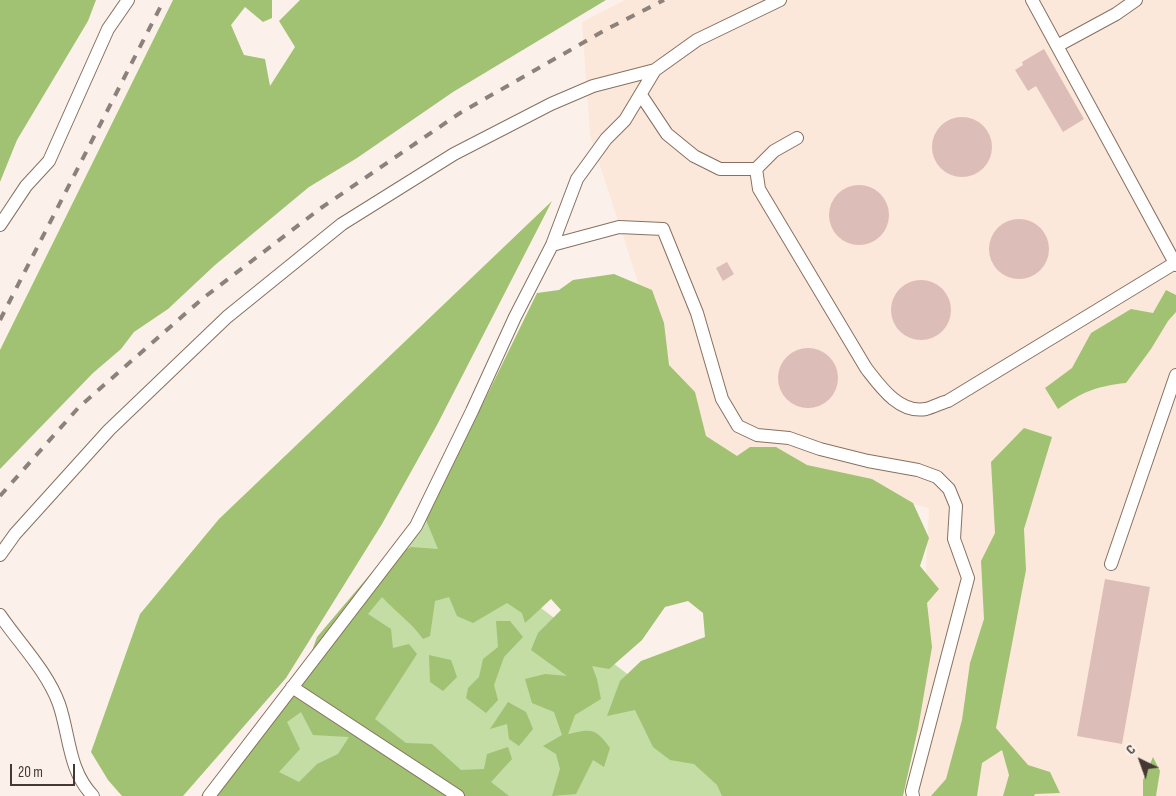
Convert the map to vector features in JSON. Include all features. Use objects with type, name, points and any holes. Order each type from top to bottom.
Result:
[{"type":"lane","points":[[0,225],[26,186],[49,161],[77,94],[108,29],[128,0]]},
{"type":"lane","points":[[0,555],[15,534],[109,430],[227,316],[342,224],[454,154],[552,104],[593,86],[655,70],[697,40],[780,0]]},
{"type":"lane","points":[[756,169],[759,189],[866,368],[887,395],[907,406],[924,410],[948,401],[1175,264],[1032,0]]},
{"type":"lane","points":[[1057,46],[1116,14],[1136,0]]},
{"type":"lane","points":[[209,796],[416,526],[472,412],[515,317],[552,245],[577,179],[606,139],[625,120],[655,70]]},
{"type":"lane","points":[[641,95],[667,134],[694,156],[720,169],[756,169],[774,151],[797,138]]},
{"type":"lane","points":[[552,245],[619,226],[663,229],[697,313],[722,400],[738,426],[757,435],[789,438],[820,449],[868,462],[918,470],[937,477],[950,489],[956,506],[954,539],[968,578],[912,791],[913,796]]},
{"type":"lane","points":[[1111,564],[1176,374]]},
{"type":"lane","points":[[0,614],[43,673],[55,696],[70,757],[82,786],[92,796]]},
{"type":"lane","points":[[292,687],[458,796]]},
{"type":"shaded area","points":[[625,0],[1176,0],[1176,796],[915,796],[929,508],[694,453],[590,135],[582,22]]},
{"type":"green space","points":[[0,0],[96,0],[88,21],[17,140],[0,182]]},
{"type":"green space","points":[[173,0],[272,0],[272,18],[263,22],[245,7],[231,25],[244,55],[265,59],[270,86],[295,47],[279,21],[300,0],[606,0],[453,92],[357,158],[309,187],[215,265],[168,309],[134,332],[121,349],[93,373],[0,469],[0,350]]},
{"type":"green space","points":[[552,201],[437,425],[382,524],[286,678],[183,796],[122,796],[108,780],[91,752],[140,614],[219,519]]},
{"type":"green space","points":[[614,274],[652,290],[664,323],[669,365],[695,392],[706,436],[737,456],[750,447],[776,447],[807,465],[872,479],[913,503],[929,538],[920,566],[939,589],[927,603],[932,647],[918,729],[903,796],[722,796],[717,785],[694,764],[670,760],[653,747],[635,710],[607,716],[620,681],[641,661],[705,637],[703,613],[688,601],[665,607],[642,640],[609,669],[592,666],[601,699],[575,715],[568,734],[592,731],[600,736],[610,748],[604,767],[593,760],[576,794],[552,796],[560,769],[556,754],[543,746],[562,735],[554,712],[532,703],[525,679],[545,674],[567,676],[531,650],[538,633],[561,610],[551,599],[525,623],[522,613],[507,603],[473,623],[457,616],[449,597],[435,601],[430,636],[423,639],[382,597],[368,614],[391,629],[393,648],[409,644],[417,654],[375,719],[406,743],[432,744],[461,770],[484,769],[487,754],[508,747],[512,759],[491,782],[509,796],[201,796],[265,712],[297,692],[317,637],[378,565],[411,547],[438,549],[426,520],[537,293],[559,290],[573,280]],"holes":[[[301,712],[313,735],[349,737],[338,754],[317,764],[299,782],[279,772],[300,749],[287,722]]]},
{"type":"green space","points":[[1166,290],[1176,295],[1176,312],[1126,383],[1090,391],[1058,409],[1045,388],[1072,368],[1091,333],[1131,309],[1153,313]]},
{"type":"green space","points":[[1024,428],[1052,437],[1024,529],[1026,570],[996,728],[1028,765],[1050,772],[1060,793],[1035,794],[1034,796],[1003,796],[1009,775],[1002,750],[982,763],[977,796],[931,796],[946,779],[962,720],[970,663],[984,619],[981,561],[995,533],[991,462]]},
{"type":"green space","points":[[426,520],[758,774],[742,796],[216,796]]},
{"type":"green space","points":[[496,621],[510,621],[523,637],[504,657],[494,685],[498,700],[486,713],[466,698],[468,688],[479,677],[483,659],[498,647]]},
{"type":"green space","points":[[429,655],[451,660],[457,677],[443,691],[430,682]]},
{"type":"green space","points":[[508,702],[526,712],[533,729],[519,746],[509,739],[507,724],[490,729]]},
{"type":"green space","points":[[1153,757],[1160,771],[1156,796],[1143,796],[1143,780]]},
{"type":"building","points":[[1044,49],[1084,119],[1063,132],[1036,86],[1028,91],[1015,70],[1023,65],[1022,62]]},
{"type":"building","points":[[962,117],[978,122],[983,126],[987,131],[992,147],[987,163],[983,168],[978,172],[962,177],[946,172],[941,168],[937,163],[932,147],[937,131],[941,126],[946,122]]},
{"type":"building","points":[[859,185],[875,190],[880,194],[884,199],[889,215],[884,231],[880,236],[875,240],[859,245],[843,240],[838,236],[834,231],[829,215],[834,199],[838,194],[843,190]]},
{"type":"building","points":[[1019,219],[1035,224],[1040,228],[1044,233],[1049,249],[1044,265],[1040,270],[1035,274],[1019,279],[1003,274],[998,270],[994,265],[989,249],[994,233],[998,228],[1003,224]]},
{"type":"building","points":[[727,262],[734,274],[723,281],[716,268]]},
{"type":"building","points":[[921,280],[937,285],[942,289],[946,294],[951,310],[946,326],[942,331],[937,335],[921,340],[905,335],[900,331],[896,326],[891,310],[896,294],[900,289],[905,285]]},
{"type":"building","points":[[808,348],[824,353],[829,357],[833,362],[838,378],[833,394],[829,399],[824,403],[808,408],[792,403],[787,399],[783,394],[778,378],[783,362],[787,357],[792,353]]},
{"type":"building","points":[[1105,579],[1150,587],[1122,744],[1077,736]]},
{"type":"railway","points":[[0,320],[164,0]]},
{"type":"railway","points":[[0,496],[79,407],[202,299],[321,208],[460,113],[607,29],[664,0]]}]
